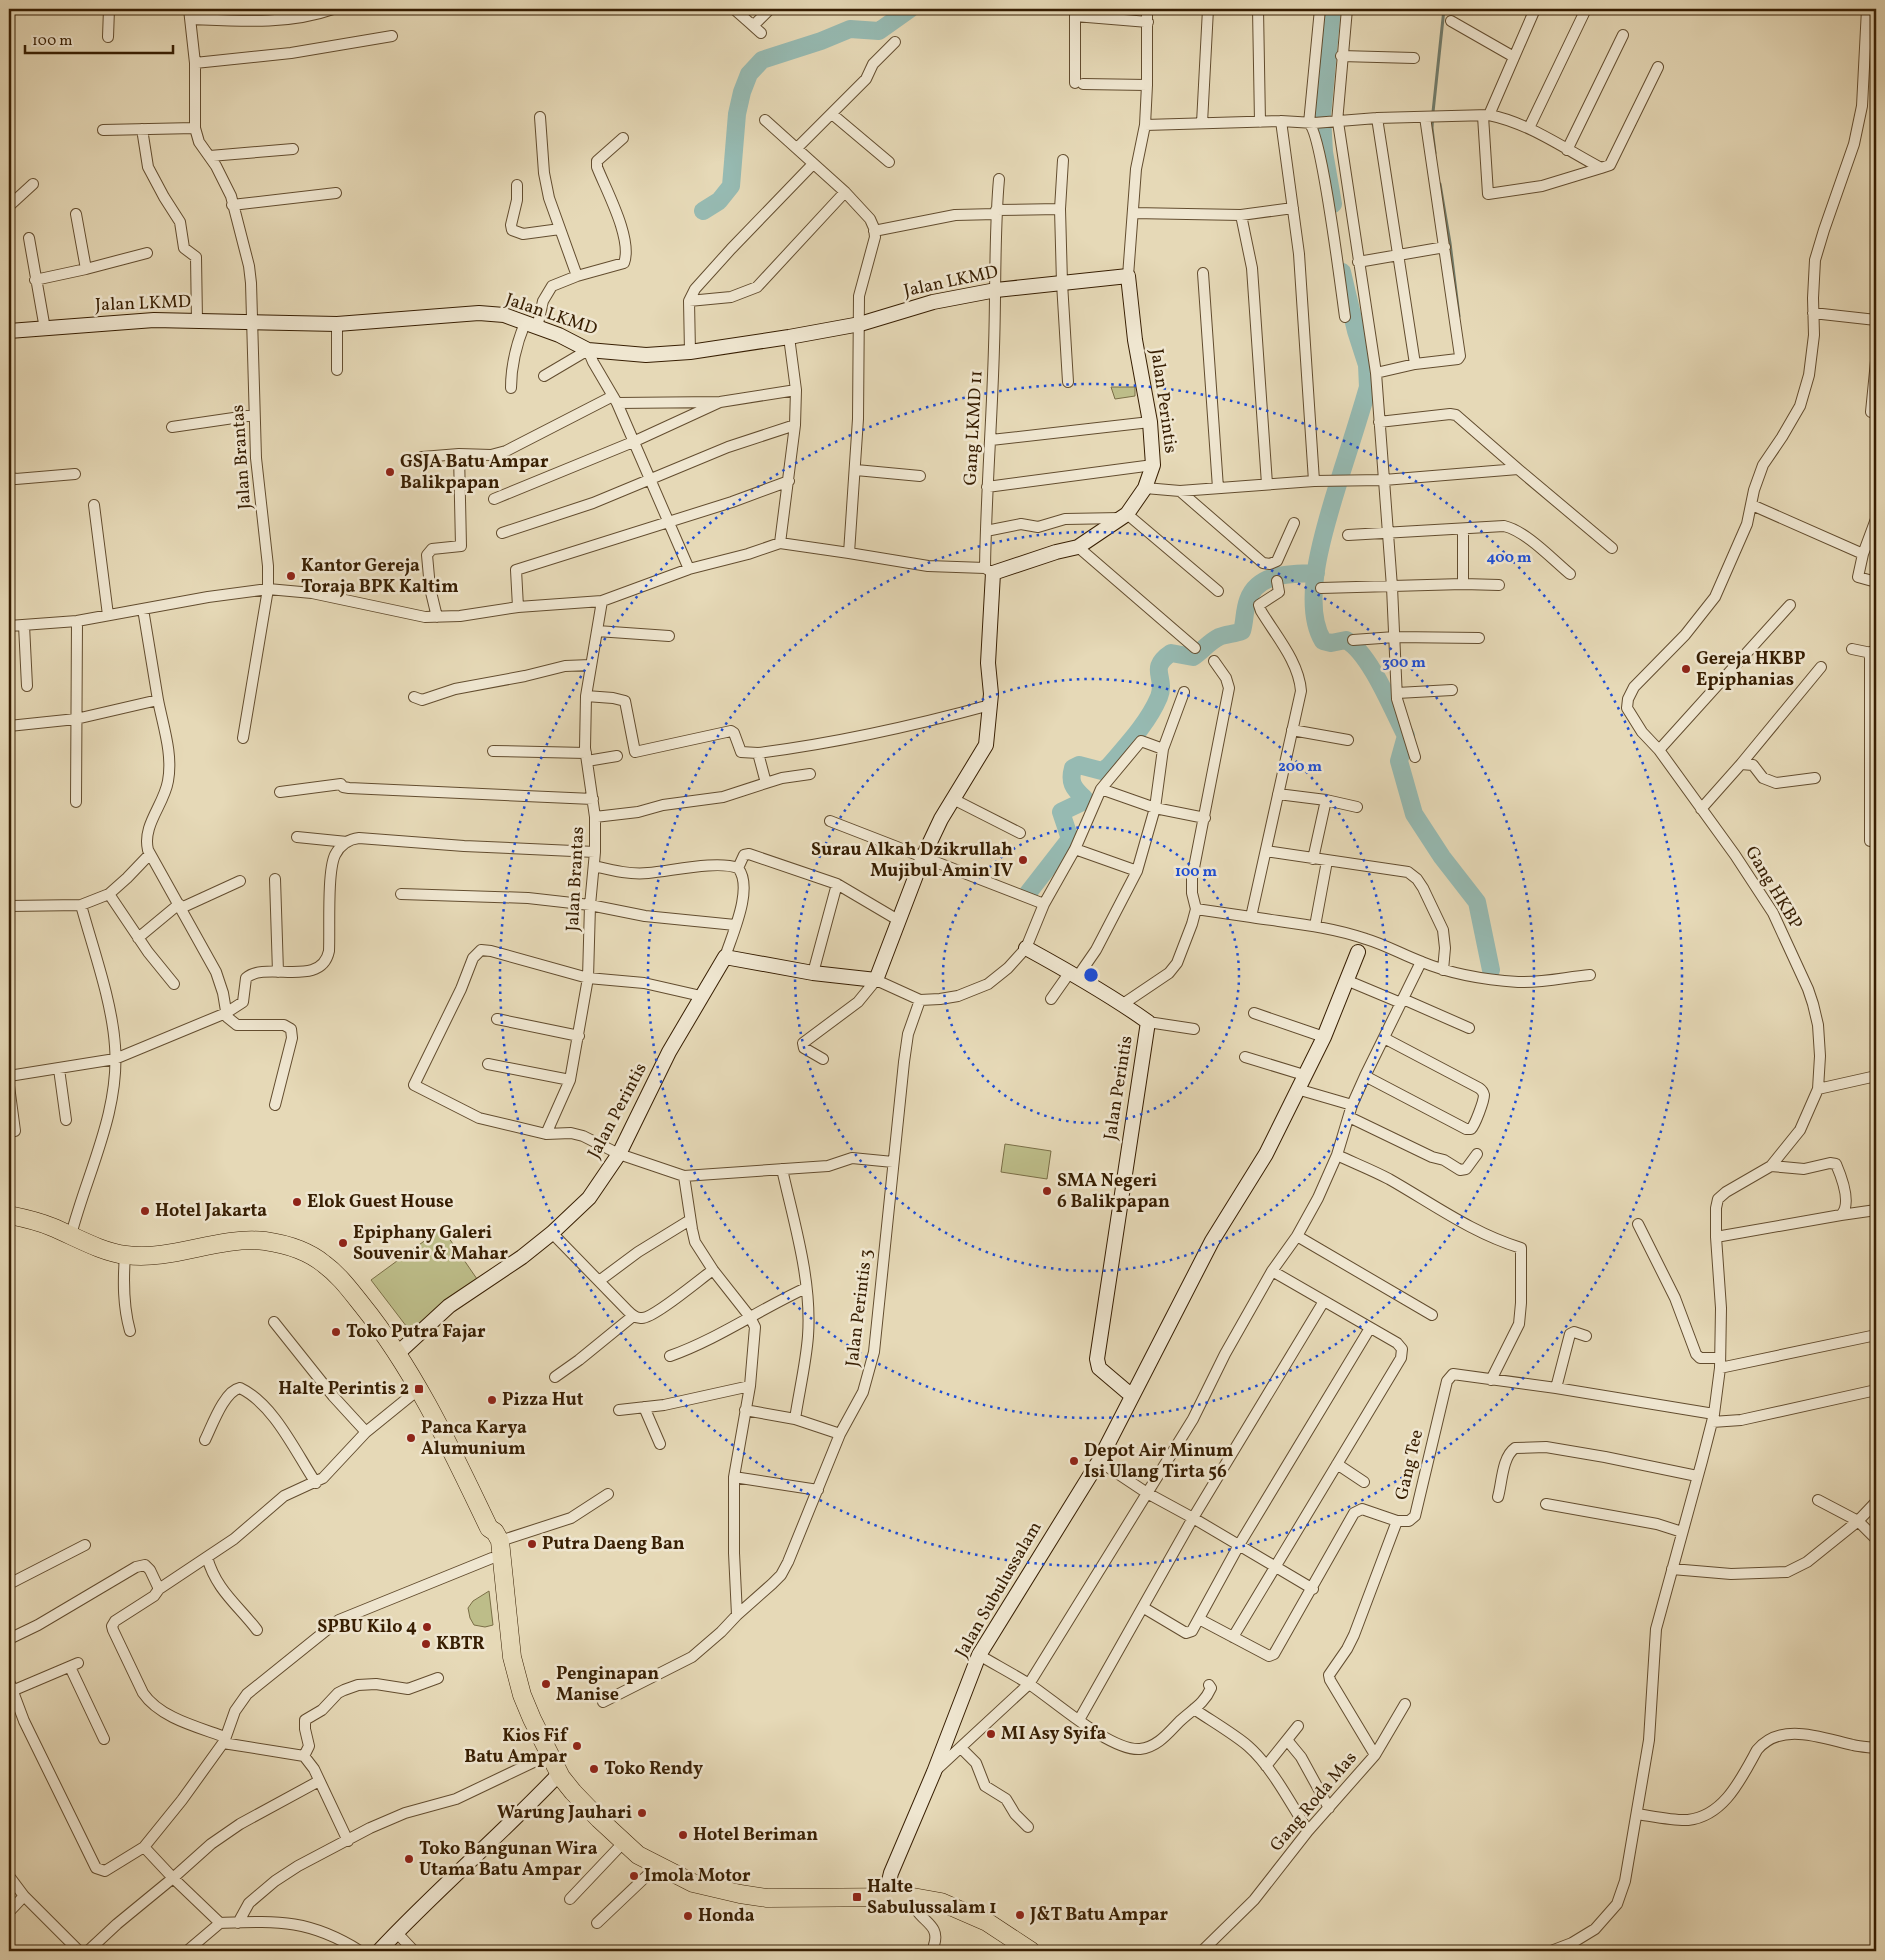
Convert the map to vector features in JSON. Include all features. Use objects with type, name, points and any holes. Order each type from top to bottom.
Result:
[{"type":"highway","points":[[9,1215],[35,1221],[125,1255],[144,1256],[170,1253],[223,1242],[245,1241],[281,1244],[303,1251],[323,1263],[340,1277],[398,1354],[419,1389],[494,1534],[504,1629],[501,1650],[516,1703],[542,1758],[582,1802],[623,1843],[638,1855],[693,1883],[740,1894],[766,1898],[885,1897],[913,1898],[940,1902],[988,1922],[1031,1951]]},
{"type":"highway","points":[[494,1534],[487,1540],[492,1558],[504,1629],[516,1678],[532,1720],[559,1775]]},
{"type":"street","points":[[108,37],[109,9]]},
{"type":"street","points":[[103,130],[195,128],[195,63],[190,14],[263,22],[321,13],[333,9]]},
{"type":"street","points":[[734,9],[761,33]]},
{"type":"street","points":[[751,24],[756,23],[770,9]]},
{"type":"street","name":"Jalan Perintis","points":[[989,570],[1078,547],[1124,516],[1145,488],[1153,465],[1150,422],[1135,340],[1128,276],[1136,168],[1145,125],[1148,85],[1147,9]]},
{"type":"street","points":[[1202,123],[1208,9]]},
{"type":"street","points":[[1258,9],[1260,122]]},
{"type":"street","points":[[1320,9],[1312,123],[1333,228],[1344,316]]},
{"type":"street","points":[[1347,9],[1341,56],[1337,122],[1376,373],[1392,586],[1396,693],[1415,757]]},
{"type":"street","points":[[1535,9],[1486,115],[1488,194],[1542,186],[1610,165],[1658,67]]},
{"type":"street","points":[[1529,128],[1586,9]]},
{"type":"street","name":"Gang HKBP","points":[[1818,1089],[1820,1056],[1818,1025],[1808,989],[1773,913],[1735,855],[1659,750],[1642,732],[1627,708],[1628,699],[1634,687],[1685,635],[1715,597],[1747,524],[1754,490],[1763,465],[1800,406],[1809,375],[1814,335],[1815,260],[1854,144],[1862,106],[1867,9]]},
{"type":"street","points":[[1148,22],[1075,12],[1079,83],[1148,85]]},
{"type":"street","points":[[1451,21],[1514,57]]},
{"type":"street","points":[[1567,150],[1623,35]]},
{"type":"street","points":[[195,63],[300,52],[392,36]]},
{"type":"street","points":[[796,148],[866,79],[873,64],[895,42]]},
{"type":"street","points":[[1341,56],[1414,58]]},
{"type":"street","points":[[1865,62],[1876,61]]},
{"type":"street","points":[[832,114],[889,162]]},
{"type":"street","points":[[1145,125],[1260,122],[1312,123],[1378,118],[1486,115],[1505,118],[1529,128],[1601,168]]},
{"type":"street","points":[[540,117],[547,190],[577,276]]},
{"type":"street","points":[[1376,373],[1415,364],[1458,359],[1460,356],[1425,117]]},
{"type":"street","points":[[1378,118],[1415,364]]},
{"type":"street","points":[[765,120],[845,192],[870,219],[875,237],[859,296],[856,470],[848,553]]},
{"type":"street","points":[[1281,122],[1299,254],[1314,481]]},
{"type":"street","name":"Jalan Brantas","points":[[195,128],[199,142],[210,156],[231,196],[249,266],[257,467],[268,566],[268,589],[243,738]]},
{"type":"street","points":[[142,129],[148,168],[180,222],[184,248],[196,257],[197,321]]},
{"type":"street","points":[[511,388],[513,356],[552,286],[577,276],[624,263],[627,255],[616,209],[597,167],[597,161],[624,138]]},
{"type":"street","points":[[210,156],[293,149]]},
{"type":"street","points":[[1063,160],[1060,210],[1068,382]]},
{"type":"street","points":[[690,352],[690,302],[695,289],[730,249],[813,164]]},
{"type":"street","name":"Gang LKMD 11","points":[[989,570],[986,531],[987,486],[991,440],[996,290],[996,212],[999,179]]},
{"type":"street","points":[[9,206],[33,184]]},
{"type":"street","points":[[517,185],[517,200],[511,225],[512,230],[523,234],[560,229]]},
{"type":"street","points":[[690,302],[731,296],[757,287],[845,192]]},
{"type":"street","points":[[232,205],[336,193]]},
{"type":"street","points":[[1132,213],[1241,215],[1293,208]]},
{"type":"street","points":[[874,232],[955,215],[1060,210]]},
{"type":"street","points":[[76,214],[86,269]]},
{"type":"street","points":[[1241,215],[1252,268],[1267,484]]},
{"type":"street","points":[[29,238],[45,328]]},
{"type":"street","points":[[1358,262],[1445,247]]},
{"type":"street","points":[[35,280],[86,269],[147,252]]},
{"type":"street","points":[[1204,273],[1218,488]]},
{"type":"street","name":"Jalan LKMD","points":[[9,331],[135,321],[337,324],[479,313],[504,316],[531,325],[559,335],[588,350],[635,355],[690,352],[790,337],[860,324],[934,302],[996,290],[1128,276]]},
{"type":"street","points":[[1813,313],[1876,320]]},
{"type":"street","points":[[337,324],[337,370]]},
{"type":"street","points":[[780,543],[795,425],[796,390],[790,337]]},
{"type":"street","points":[[544,376],[588,350],[615,400],[689,569]]},
{"type":"street","points":[[1870,412],[1876,361]]},
{"type":"street","points":[[422,457],[459,454],[491,456],[506,451],[615,400],[720,402],[796,390]]},
{"type":"street","points":[[494,499],[633,442],[720,402]]},
{"type":"street","points":[[1379,422],[1450,414],[1456,415],[1612,548]]},
{"type":"street","points":[[172,427],[254,415]]},
{"type":"street","points":[[991,440],[1150,422]]},
{"type":"street","points":[[502,533],[593,503],[650,481],[728,447],[795,425]]},
{"type":"street","points":[[437,617],[430,588],[427,555],[432,549],[461,546],[459,454]]},
{"type":"street","points":[[987,486],[1153,465]]},
{"type":"street","points":[[1145,488],[1180,492],[1267,484],[1384,480],[1518,469]]},
{"type":"street","points":[[856,470],[920,476]]},
{"type":"street","points":[[9,479],[75,474]]},
{"type":"street","points":[[518,607],[516,570],[631,535],[789,481]]},
{"type":"street","points":[[1180,492],[1263,563],[1270,564],[1277,560],[1294,523]]},
{"type":"street","points":[[94,505],[108,615]]},
{"type":"street","points":[[1752,505],[1863,554]]},
{"type":"street","points":[[986,531],[1021,524],[1038,527],[1065,519],[1124,516],[1218,591]]},
{"type":"street","points":[[1876,519],[1863,554],[1858,577],[1876,582]]},
{"type":"street","points":[[1348,535],[1504,526],[1522,534],[1570,574]]},
{"type":"street","points":[[1463,529],[1464,584]]},
{"type":"street","points":[[9,626],[77,621],[208,597],[268,589],[312,593],[410,615],[437,617],[518,607],[602,601],[689,569],[748,554],[780,543],[928,566],[989,570],[988,663],[991,694],[986,745],[941,818],[898,920],[876,980],[858,1002],[803,1043],[804,1048],[823,1058]]},
{"type":"street","points":[[1078,547],[1195,648]]},
{"type":"street","points":[[1251,917],[1301,691],[1296,667],[1258,604],[1278,592],[1277,582]]},
{"type":"street","points":[[1321,588],[1464,584],[1499,585]]},
{"type":"street","name":"Jalan Brantas","points":[[546,1134],[570,1080],[588,978],[590,905],[595,852],[595,817],[586,757],[586,696],[602,601]]},
{"type":"street","points":[[1659,750],[1790,605]]},
{"type":"street","points":[[143,609],[168,753],[169,773],[166,788],[147,834],[146,845],[149,855],[180,906],[216,972],[223,992],[226,1013],[230,1020],[237,1025],[284,1025],[291,1029],[292,1038],[275,1105]]},
{"type":"street","points":[[76,802],[77,621]]},
{"type":"street","points":[[24,625],[27,686]]},
{"type":"street","points":[[597,631],[669,636]]},
{"type":"street","points":[[1353,640],[1479,638]]},
{"type":"street","points":[[1852,649],[1873,653],[1873,820],[1870,841]]},
{"type":"street","points":[[1123,1004],[1169,973],[1177,963],[1196,910],[1192,892],[1192,878],[1229,688],[1226,678],[1214,662]]},
{"type":"street","points":[[414,697],[422,700],[455,689],[525,676],[565,666],[591,665]]},
{"type":"street","points":[[1701,809],[1741,764],[1821,666]]},
{"type":"street","points":[[1396,693],[1452,690]]},
{"type":"street","points":[[1051,999],[1096,950],[1138,871],[1154,808],[1163,749],[1184,692]]},
{"type":"street","points":[[586,696],[625,701],[635,752],[731,731],[734,733],[741,752],[758,753],[827,744],[878,734],[990,705]]},
{"type":"street","points":[[9,726],[76,719],[158,700]]},
{"type":"street","points":[[1292,730],[1348,740]]},
{"type":"street","points":[[594,866],[628,873],[646,874],[731,865],[738,868],[743,877],[744,892],[726,957],[813,973],[876,980],[920,1000],[958,996],[988,984],[1008,968],[1026,948],[1044,904],[1075,850],[1101,789],[1141,741],[1163,749]]},
{"type":"street","points":[[493,751],[586,757],[617,756]]},
{"type":"street","points":[[758,753],[766,783]]},
{"type":"street","points":[[1741,764],[1753,765],[1763,778],[1776,783],[1815,778]]},
{"type":"street","points":[[595,817],[638,812],[663,805],[723,797],[782,778],[810,774]]},
{"type":"street","points":[[280,792],[341,784],[343,787],[349,788],[593,799]]},
{"type":"street","points":[[1101,789],[1154,808],[1205,818]]},
{"type":"street","points":[[1278,794],[1326,800],[1357,807]]},
{"type":"street","points":[[953,799],[1020,833]]},
{"type":"street","points":[[1314,859],[1326,800]]},
{"type":"street","points":[[830,821],[1044,904]]},
{"type":"street","points":[[296,837],[347,842]]},
{"type":"street","points":[[9,1076],[115,1059],[226,1013],[243,1002],[247,976],[261,972],[320,968],[326,962],[329,951],[331,870],[334,856],[340,847],[347,842],[359,838],[464,846],[595,852]]},
{"type":"street","points":[[1075,850],[1138,871]]},
{"type":"street","points":[[1266,851],[1408,872],[1417,879],[1423,888],[1443,930],[1445,948],[1443,970]]},
{"type":"street","points":[[738,868],[744,855],[748,854],[837,884],[898,920]]},
{"type":"street","points":[[9,906],[81,905],[109,894],[149,855]]},
{"type":"street","points":[[1315,926],[1327,861]]},
{"type":"street","points":[[275,879],[278,972]]},
{"type":"street","points":[[138,938],[180,906],[240,881]]},
{"type":"street","points":[[813,973],[837,884]]},
{"type":"street","points":[[109,894],[138,938],[174,984]]},
{"type":"street","points":[[401,894],[528,898],[590,905],[645,916],[735,925]]},
{"type":"street","points":[[71,1235],[108,1115],[115,1059],[110,1014],[81,905]]},
{"type":"street","points":[[1196,910],[1315,926],[1364,938],[1443,970],[1486,978],[1520,982],[1590,975]]},
{"type":"street","name":"Jalan Perintis","points":[[1026,948],[1074,974],[1148,1022],[1097,1359],[1099,1368],[1132,1396]]},
{"type":"street","points":[[701,996],[644,983],[588,978],[491,950],[481,950],[473,958],[462,989],[414,1085],[478,1118],[546,1134],[571,1133],[583,1136],[618,1154],[684,1176],[828,1166],[852,1158],[893,1162]]},
{"type":"street","name":"Jalan Subulussalam","points":[[885,1897],[891,1873],[934,1772],[979,1655],[1098,1460],[1212,1241],[1266,1154],[1324,1036],[1358,952]]},
{"type":"street","name":"Jalan Perintis","points":[[398,1354],[449,1306],[522,1257],[552,1233],[589,1198],[618,1154],[669,1052],[726,957]]},
{"type":"street","points":[[934,1772],[1030,1684],[1193,1419],[1225,1354],[1272,1271],[1297,1236],[1318,1198],[1337,1155],[1352,1105],[1421,962]]},
{"type":"street","points":[[1346,980],[1469,1028]]},
{"type":"street","name":"Jalan Perintis 3","points":[[603,1702],[692,1657],[781,1575],[796,1544],[840,1434],[864,1392],[874,1352],[908,1034],[920,1000]]},
{"type":"street","points":[[1254,1013],[1324,1036]]},
{"type":"street","points":[[497,1019],[579,1036]]},
{"type":"street","points":[[1148,1022],[1194,1029]]},
{"type":"street","points":[[1365,1076],[1466,1129],[1471,1129],[1475,1125],[1484,1095],[1480,1088],[1384,1038]]},
{"type":"street","points":[[1245,1057],[1304,1075]]},
{"type":"street","points":[[488,1064],[570,1080]]},
{"type":"street","points":[[59,1069],[66,1120]]},
{"type":"street","points":[[1551,1951],[1572,1943],[1595,1929],[1617,1904],[1625,1881],[1649,1740],[1656,1628],[1713,1418],[1720,1363],[1721,1308],[1716,1237],[1716,1208],[1718,1199],[1726,1192],[1771,1166],[1800,1130],[1818,1089],[1876,1076]]},
{"type":"street","points":[[9,1086],[15,1131]]},
{"type":"street","points":[[1297,1090],[1352,1105]]},
{"type":"street","points":[[1349,1118],[1432,1157],[1444,1160],[1460,1170],[1466,1169],[1477,1154]]},
{"type":"street","points":[[1337,1155],[1387,1178],[1443,1213],[1498,1241],[1521,1248],[1522,1303],[1519,1324],[1491,1380]]},
{"type":"street","points":[[1771,1166],[1804,1169],[1830,1163],[1836,1164],[1846,1203],[1845,1210],[1840,1215]]},
{"type":"street","points":[[782,1169],[798,1240],[806,1288],[808,1336],[795,1419]]},
{"type":"street","points":[[684,1176],[695,1242],[712,1270],[750,1317],[756,1328],[750,1386],[734,1477],[734,1561],[737,1615]]},
{"type":"street","points":[[1716,1237],[1876,1210]]},
{"type":"street","points":[[599,1281],[638,1252],[690,1220]]},
{"type":"street","points":[[1638,1224],[1675,1298],[1696,1354],[1700,1358],[1720,1363],[1876,1335]]},
{"type":"street","points":[[552,1233],[633,1316],[639,1318],[645,1318],[712,1270]]},
{"type":"street","points":[[1297,1236],[1432,1315]]},
{"type":"street","points":[[125,1255],[124,1304],[130,1331]]},
{"type":"street","points":[[1234,1637],[1401,1358],[1402,1349],[1397,1343],[1272,1271]]},
{"type":"street","points":[[670,1356],[806,1288]]},
{"type":"street","points":[[1079,1720],[1144,1608],[1193,1518],[1324,1301]]},
{"type":"street","points":[[555,1377],[633,1316]]},
{"type":"street","points":[[274,1322],[333,1396],[366,1432]]},
{"type":"street","points":[[1144,1608],[1186,1633],[1192,1631],[1239,1545],[1370,1328]]},
{"type":"street","points":[[1556,1388],[1570,1334],[1574,1332],[1586,1336]]},
{"type":"street","name":"Gang Tee","points":[[1199,1619],[1269,1656],[1274,1654],[1358,1509],[1362,1508],[1397,1522],[1409,1521],[1415,1516],[1449,1377],[1453,1374],[1556,1388],[1713,1418],[1740,1420],[1876,1390]]},
{"type":"street","points":[[620,1410],[664,1405],[750,1386]]},
{"type":"street","points":[[205,1440],[228,1396],[240,1388],[263,1404],[316,1483]]},
{"type":"street","points":[[348,1841],[310,1762],[304,1756],[224,1740],[152,1704],[143,1693],[112,1626],[115,1621],[148,1600],[159,1589],[234,1538],[284,1496],[302,1486],[316,1483],[323,1478],[366,1432],[419,1389]]},
{"type":"street","points":[[644,1407],[660,1444]]},
{"type":"street","points":[[745,1410],[795,1419],[840,1434]]},
{"type":"street","points":[[1498,1497],[1508,1458],[1515,1448],[1546,1447],[1697,1476]]},
{"type":"street","points":[[1098,1460],[1147,1493],[1313,1589]]},
{"type":"street","points":[[1337,1464],[1364,1482]]},
{"type":"street","points":[[734,1477],[818,1490]]},
{"type":"street","points":[[494,1534],[571,1518],[608,1494]]},
{"type":"street","points":[[1818,1500],[1858,1521],[1876,1539]]},
{"type":"street","points":[[1672,1569],[1731,1574],[1787,1572],[1807,1562],[1858,1521],[1876,1502]]},
{"type":"street","points":[[1546,1504],[1657,1524],[1682,1532]]},
{"type":"street","name":"Gang Roda Mas","points":[[1202,1951],[1254,1900],[1308,1831],[1374,1755],[1330,1680],[1329,1675],[1348,1649],[1397,1522]]},
{"type":"street","points":[[9,1584],[86,1545]]},
{"type":"street","points":[[207,1558],[212,1574],[220,1586],[257,1630]]},
{"type":"street","points":[[104,1739],[74,1665],[11,1686],[24,1721],[99,1871],[105,1871],[144,1847],[182,1800],[224,1740],[236,1711],[247,1694],[339,1620],[492,1558]]},
{"type":"street","points":[[9,1639],[38,1625],[140,1564],[147,1567],[159,1589]]},
{"type":"street","points":[[979,1655],[1030,1684],[1079,1720],[1117,1744],[1130,1748],[1141,1749],[1159,1742],[1207,1698],[1211,1688],[1209,1685]]},
{"type":"street","points":[[304,1756],[309,1746],[305,1720],[322,1710],[340,1691],[358,1685],[376,1684],[408,1690],[438,1678]]},
{"type":"street","points":[[1374,1755],[1405,1704]]},
{"type":"street","points":[[1194,1709],[1246,1744],[1266,1766],[1308,1831]]},
{"type":"street","points":[[1266,1766],[1298,1726]]},
{"type":"street","points":[[1637,1814],[1688,1820],[1712,1812],[1731,1795],[1762,1744],[1772,1738],[1785,1734],[1811,1735],[1876,1748]]},
{"type":"street","points":[[1287,1740],[1301,1757],[1329,1808]]},
{"type":"street","points":[[961,1748],[976,1763],[984,1786],[1006,1799],[1015,1814],[1028,1828]]},
{"type":"street","points":[[238,1923],[249,1903],[275,1881],[298,1866],[405,1812],[456,1799],[542,1758]]},
{"type":"street","points":[[380,1951],[559,1775]]},
{"type":"street","points":[[88,1951],[211,1844],[240,1824],[319,1781]]},
{"type":"street","points":[[570,1900],[623,1843]]},
{"type":"street","points":[[144,1847],[220,1923]]},
{"type":"street","points":[[597,1923],[657,1866]]},
{"type":"street","points":[[9,1876],[24,1896],[79,1951]]},
{"type":"street","points":[[9,1912],[24,1896]]},
{"type":"street","points":[[913,1898],[915,1910],[935,1931],[937,1936],[934,1945]]},
{"type":"street","points":[[187,1951],[220,1923],[284,1923],[314,1928],[333,1935],[360,1951]]},
{"type":"street","points":[[397,1934],[414,1951]]},
{"type":"green space","points":[[1111,387],[1135,387],[1135,396],[1115,399]]},
{"type":"green space","points":[[1005,1144],[1051,1151],[1047,1179],[1001,1172]]},
{"type":"green space","points":[[442,1228],[477,1279],[410,1331],[371,1280]]},
{"type":"green space","points":[[489,1591],[493,1625],[485,1627],[474,1625],[468,1608],[473,1601]]},
{"type":"waterway","points":[[703,211],[719,201],[731,186],[737,114],[742,92],[749,74],[762,60],[821,41],[850,29],[879,31],[910,9]]},
{"type":"waterway","points":[[1332,9],[1322,116],[1324,152],[1333,204]]},
{"type":"waterway","points":[[1435,153],[1432,128],[1444,9]]},
{"type":"waterway","points":[[1440,184],[1459,316]]},
{"type":"waterway","points":[[1342,272],[1356,331],[1367,365],[1368,387],[1330,510],[1318,557],[1314,603],[1316,624],[1323,641],[1331,643],[1346,640],[1355,647],[1372,669],[1388,698],[1406,736],[1399,761],[1414,814],[1442,857],[1477,902],[1491,970]]},
{"type":"waterway","points":[[1028,893],[1070,839],[1061,812],[1082,802],[1084,798],[1073,784],[1071,777],[1073,768],[1079,765],[1102,771],[1109,766],[1130,742],[1149,716],[1159,697],[1161,690],[1159,669],[1164,659],[1171,653],[1193,657],[1219,637],[1242,631],[1248,600],[1259,584],[1267,579],[1276,576],[1316,573]]},
{"type":"place","name":"GSJA Batu Ampar Balikpapan","points":[[390,472]]},
{"type":"place","name":"Kantor Gereja Toraja BPK Kaltim","points":[[291,576]]},
{"type":"place","name":"Gereja HKBP Epiphanias","points":[[1686,669]]},
{"type":"place","name":"Surau Alkah Dzikrullah Mujibul Amin IV","points":[[1023,860]]},
{"type":"place","name":"SMA Negeri 6 Balikpapan","points":[[1047,1191]]},
{"type":"place","name":"Elok Guest House","points":[[297,1202]]},
{"type":"place","name":"Hotel Jakarta","points":[[145,1211]]},
{"type":"place","name":"Epiphany Galeri Souvenir & Mahar","points":[[343,1243]]},
{"type":"place","name":"Toko Putra Fajar","points":[[336,1332]]},
{"type":"place","name":"Halte Perintis 2","points":[[419,1389]]},
{"type":"place","name":"Pizza Hut","points":[[492,1400]]},
{"type":"place","name":"Panca Karya Alumunium","points":[[411,1438]]},
{"type":"place","name":"Depot Air Minum Isi Ulang Tirta 56","points":[[1074,1461]]},
{"type":"place","name":"Putra Daeng Ban","points":[[532,1544]]},
{"type":"place","name":"SPBU Kilo 4","points":[[427,1627]]},
{"type":"place","name":"KBTR","points":[[426,1644]]},
{"type":"place","name":"Penginapan Manise","points":[[546,1684]]},
{"type":"place","name":"MI Asy Syifa","points":[[991,1734]]},
{"type":"place","name":"Kios Fif Batu Ampar","points":[[577,1746]]},
{"type":"place","name":"Toko Rendy","points":[[594,1769]]},
{"type":"place","name":"Warung Jauhari","points":[[642,1813]]},
{"type":"place","name":"Hotel Beriman","points":[[683,1835]]},
{"type":"place","name":"Toko Bangunan Wira Utama Batu Ampar","points":[[409,1859]]},
{"type":"place","name":"Imola Motor","points":[[634,1876]]},
{"type":"place","name":"Halte Sabulussalam 1","points":[[857,1897]]},
{"type":"place","name":"J&T Batu Ampar","points":[[1020,1915]]},
{"type":"place","name":"Honda","points":[[688,1916]]}]
